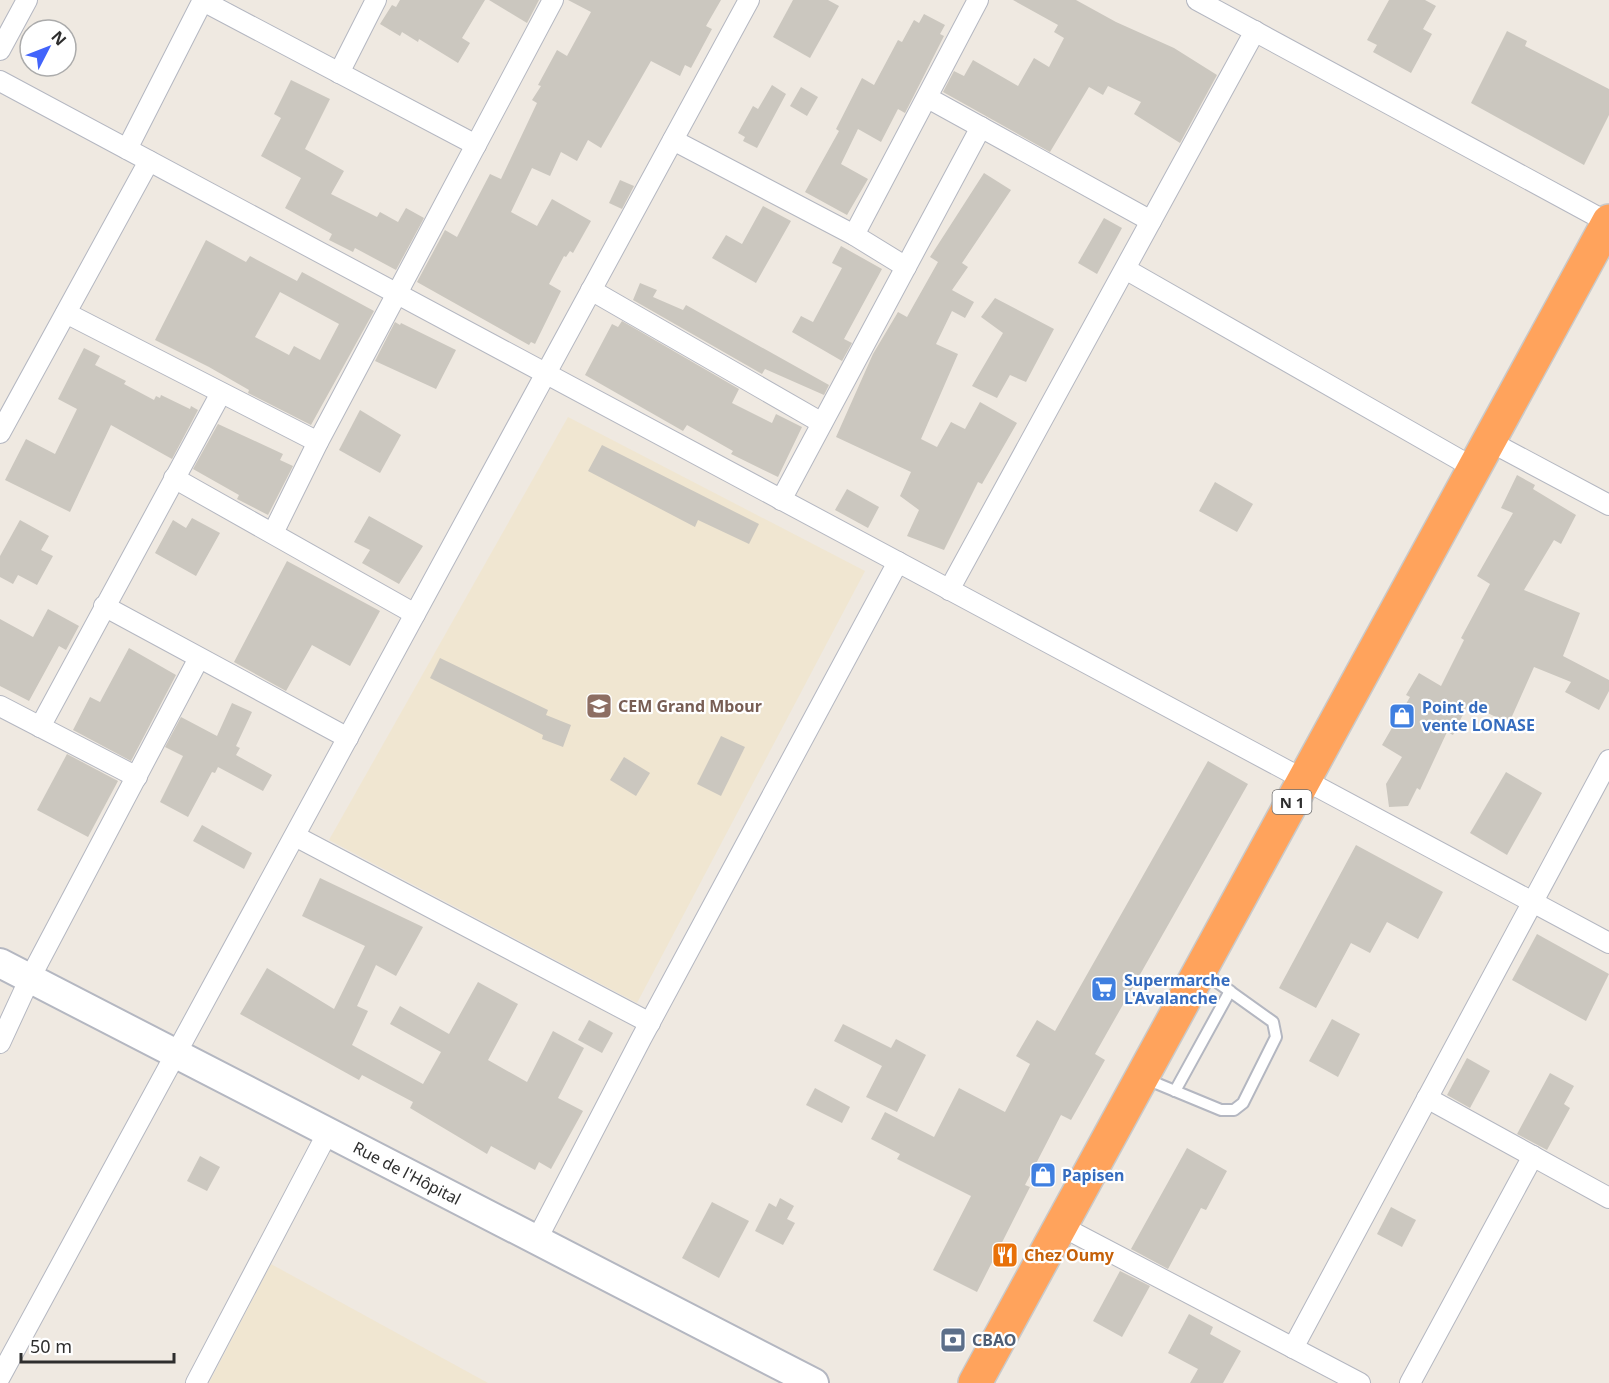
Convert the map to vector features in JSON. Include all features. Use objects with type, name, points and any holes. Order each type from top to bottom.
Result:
[{"type":"highway","name":"N 1","points":[[975,1383],[1609,222]]},
{"type":"main road","name":"Rue de l'Hôpital","points":[[0,963],[327,1134],[814,1383]]},
{"type":"street","points":[[0,50],[27,0]]},
{"type":"street","points":[[339,73],[376,0]]},
{"type":"street","points":[[273,533],[318,442],[553,0]]},
{"type":"street","points":[[0,1377],[749,0]]},
{"type":"street","points":[[855,235],[978,0]]},
{"type":"street","points":[[1197,0],[1609,222]]},
{"type":"street","points":[[127,149],[203,1],[476,145]]},
{"type":"street","points":[[949,590],[1127,270],[1151,221],[1255,31]]},
{"type":"street","points":[[2,87],[127,149],[1609,943]]},
{"type":"street","points":[[928,98],[1151,221]]},
{"type":"street","points":[[781,500],[981,127]]},
{"type":"street","points":[[673,140],[855,235],[906,267]]},
{"type":"street","points":[[2,423],[66,313],[149,161]]},
{"type":"street","points":[[1127,270],[1481,455],[1609,505]]},
{"type":"street","points":[[591,290],[822,423]]},
{"type":"street","points":[[66,313],[318,442]]},
{"type":"street","points":[[40,727],[221,393]]},
{"type":"street","points":[[174,478],[415,614]]},
{"type":"street","points":[[536,1241],[650,1023],[898,562]]},
{"type":"street","points":[[104,606],[348,738]]},
{"type":"street","points":[[0,1043],[30,978],[199,657]]},
{"type":"street","points":[[0,706],[136,777]]},
{"type":"street","points":[[1293,1348],[1609,760]]},
{"type":"street","points":[[295,836],[650,1023]]},
{"type":"street","points":[[1427,1098],[1609,1198]]},
{"type":"street","points":[[196,1383],[327,1134]]},
{"type":"street","points":[[1410,1383],[1533,1156]]},
{"type":"street","points":[[1061,1226],[1360,1383]]},
{"type":"lane","points":[[1142,1077],[1221,1110],[1234,1110],[1244,1103],[1276,1037],[1273,1023],[1200,970]]},
{"type":"lane","points":[[1175,1091],[1230,991]]},
{"type":"shaded area","name":"CEM Grand Mbour","points":[[568,417],[865,571],[637,1003],[329,840]]},
{"type":"shaded area","points":[[271,1264],[488,1383],[209,1383]]},
{"type":"building","points":[[400,0],[485,0],[462,38],[470,43],[458,63],[419,39],[418,42],[402,32],[400,36],[380,24],[392,5],[396,7]]},
{"type":"building","points":[[489,0],[539,0],[527,23]]},
{"type":"building","points":[[568,0],[721,0],[706,26],[712,29],[691,68],[685,65],[680,76],[651,61],[601,148],[588,140],[577,161],[561,152],[550,176],[532,168],[511,212],[537,226],[552,199],[591,221],[573,253],[570,251],[566,257],[564,256],[549,284],[561,291],[535,344],[531,342],[529,345],[417,282],[445,230],[457,237],[490,174],[501,179],[537,103],[532,100],[541,86],[538,85],[557,50],[567,56],[591,12]]},
{"type":"building","points":[[793,0],[828,0],[839,6],[810,58],[773,37]]},
{"type":"building","points":[[1013,0],[1076,0],[1116,22],[1174,48],[1217,75],[1180,143],[1134,114],[1141,102],[1108,86],[1103,95],[1089,87],[1050,152],[943,92],[954,71],[964,76],[973,60],[1018,86],[1034,58],[1049,67],[1064,38],[1054,32],[1058,25]]},
{"type":"building","points":[[1389,0],[1425,0],[1436,6],[1423,29],[1432,34],[1411,73],[1373,52],[1377,45],[1367,40]]},
{"type":"building","points":[[924,14],[945,25],[940,34],[944,36],[905,113],[898,109],[881,142],[858,129],[841,164],[868,179],[847,215],[805,192],[839,131],[836,129],[862,78],[874,85],[898,40],[902,42],[914,20],[919,23]]},
{"type":"building","points":[[1507,31],[1527,41],[1525,46],[1609,89],[1609,115],[1584,165],[1471,103]]},
{"type":"building","points":[[291,80],[330,99],[305,149],[344,171],[331,194],[377,217],[380,212],[398,222],[406,208],[424,218],[396,270],[355,248],[353,252],[329,240],[332,234],[285,208],[301,178],[261,156],[281,118],[274,114]]},
{"type":"building","points":[[772,85],[786,94],[757,148],[743,141],[745,137],[738,133],[753,106],[758,109]]},
{"type":"building","points":[[801,87],[818,97],[807,116],[790,106]]},
{"type":"building","points":[[984,173],[1011,190],[962,263],[968,267],[952,290],[974,302],[965,318],[952,311],[936,344],[958,354],[921,439],[937,447],[951,422],[965,429],[980,402],[1017,423],[982,484],[978,482],[944,550],[907,536],[919,510],[900,496],[911,472],[836,437],[873,354],[898,312],[907,317],[938,262],[930,257]]},
{"type":"building","points":[[620,180],[634,186],[622,209],[609,203]]},
{"type":"building","points":[[763,206],[791,221],[756,283],[712,258],[726,235],[742,244]]},
{"type":"building","points":[[1104,218],[1122,228],[1097,274],[1078,263]]},
{"type":"building","points":[[206,240],[246,262],[250,256],[297,281],[302,272],[374,311],[311,425],[248,393],[249,390],[209,367],[155,340]],"holes":[[[280,292],[339,324],[320,360],[294,346],[289,355],[255,337]]]},
{"type":"building","points":[[841,246],[882,269],[844,339],[852,343],[842,361],[792,332],[801,316],[813,322],[842,268],[832,263]]},
{"type":"building","points":[[640,283],[657,290],[653,297],[683,310],[686,305],[829,385],[824,395],[765,369],[762,374],[633,300]]},
{"type":"building","points":[[995,298],[1054,329],[1026,382],[1010,375],[997,398],[972,386],[1003,333],[981,317]]},
{"type":"building","points":[[622,321],[739,389],[732,403],[772,423],[776,414],[802,427],[778,477],[731,454],[733,451],[687,425],[683,431],[585,375],[612,324],[618,327]]},
{"type":"building","points":[[395,322],[456,350],[436,389],[375,361]]},
{"type":"building","points":[[84,348],[100,356],[95,365],[126,381],[124,384],[154,400],[156,396],[160,398],[161,395],[190,409],[191,406],[198,410],[172,459],[111,425],[70,512],[5,480],[26,439],[55,454],[77,409],[58,399]]},
{"type":"building","points":[[360,410],[401,435],[380,473],[339,450]]},
{"type":"building","points":[[218,424],[283,454],[280,460],[293,466],[268,515],[237,499],[239,495],[193,469]]},
{"type":"building","points":[[602,445],[759,524],[749,544],[698,520],[695,527],[588,471]]},
{"type":"building","points":[[1517,475],[1535,485],[1533,489],[1576,515],[1561,544],[1554,540],[1524,590],[1580,613],[1563,656],[1609,680],[1609,691],[1599,710],[1565,692],[1571,682],[1534,667],[1509,723],[1468,704],[1453,735],[1447,732],[1420,790],[1417,788],[1408,806],[1389,807],[1386,784],[1402,757],[1382,745],[1410,697],[1406,695],[1419,673],[1441,686],[1464,640],[1461,638],[1490,584],[1477,576],[1513,513],[1501,508]]},
{"type":"building","points":[[1215,482],[1253,504],[1237,532],[1199,511]]},
{"type":"building","points":[[847,489],[879,507],[868,528],[835,510]]},
{"type":"building","points":[[369,516],[423,546],[399,584],[362,563],[370,550],[354,542]]},
{"type":"building","points":[[192,518],[220,533],[196,576],[155,553],[173,520],[186,528]]},
{"type":"building","points":[[20,520],[49,536],[41,550],[53,556],[37,585],[18,575],[13,584],[0,577],[0,556]]},
{"type":"building","points":[[287,561],[380,611],[350,666],[312,645],[286,691],[234,662]]},
{"type":"building","points":[[48,609],[79,626],[66,650],[59,646],[29,701],[0,686],[0,619],[33,637]]},
{"type":"building","points":[[129,648],[176,675],[131,761],[73,730],[90,697],[100,702]]},
{"type":"building","points":[[440,658],[548,710],[546,715],[571,725],[563,747],[542,739],[543,735],[430,678]]},
{"type":"building","points":[[232,703],[252,712],[236,746],[240,748],[236,755],[272,775],[263,791],[218,767],[215,773],[212,772],[188,817],[160,802],[183,756],[165,747],[181,717],[217,736]]},
{"type":"building","points":[[721,736],[745,747],[721,796],[697,784]]},
{"type":"building","points":[[67,754],[118,781],[88,837],[37,810]]},
{"type":"building","points":[[624,757],[650,773],[636,796],[610,780]]},
{"type":"building","points":[[1208,761],[1248,784],[1095,1054],[1105,1060],[1071,1120],[1061,1115],[1025,1185],[1030,1187],[977,1292],[933,1270],[971,1196],[897,1159],[900,1154],[871,1139],[885,1112],[934,1137],[959,1088],[1005,1112],[1030,1064],[1016,1056],[1037,1020],[1055,1031]]},
{"type":"building","points":[[1506,772],[1542,793],[1507,855],[1470,833]]},
{"type":"building","points":[[202,825],[252,853],[244,869],[193,841]]},
{"type":"building","points":[[1356,845],[1443,892],[1418,939],[1387,922],[1370,953],[1351,943],[1316,1008],[1279,988]]},
{"type":"building","points":[[320,878],[423,927],[396,976],[376,965],[357,1006],[368,1011],[352,1045],[423,1084],[441,1052],[390,1024],[400,1006],[449,1034],[478,982],[518,1004],[488,1060],[527,1082],[553,1031],[584,1048],[558,1098],[583,1111],[551,1169],[539,1162],[535,1170],[491,1146],[487,1154],[410,1108],[413,1102],[362,1075],[359,1080],[240,1014],[267,968],[334,1009],[365,946],[302,916]]},
{"type":"building","points":[[1537,934],[1609,974],[1586,1021],[1512,980]]},
{"type":"building","points":[[1332,1019],[1360,1034],[1338,1077],[1309,1061]]},
{"type":"building","points":[[589,1020],[613,1033],[602,1053],[578,1040]]},
{"type":"building","points":[[843,1024],[891,1048],[896,1039],[926,1055],[897,1112],[866,1097],[882,1066],[834,1041]]},
{"type":"building","points":[[1467,1058],[1490,1071],[1470,1108],[1447,1095]]},
{"type":"building","points":[[1550,1073],[1574,1086],[1564,1104],[1570,1108],[1547,1150],[1517,1134]]},
{"type":"building","points":[[815,1088],[850,1107],[842,1123],[806,1105]]},
{"type":"building","points":[[1187,1148],[1227,1171],[1206,1210],[1201,1208],[1168,1269],[1131,1249]]},
{"type":"building","points":[[200,1156],[220,1167],[207,1191],[187,1181]]},
{"type":"building","points":[[780,1198],[794,1206],[787,1219],[795,1223],[783,1245],[755,1231],[769,1203],[776,1207]]},
{"type":"building","points":[[712,1202],[749,1221],[719,1278],[682,1258]]},
{"type":"building","points":[[1391,1207],[1416,1220],[1402,1247],[1377,1234]]},
{"type":"building","points":[[1120,1271],[1150,1286],[1122,1337],[1093,1321]]},
{"type":"building","points":[[1189,1314],[1213,1327],[1210,1334],[1241,1351],[1223,1383],[1190,1383],[1198,1369],[1168,1353]]},
{"type":"place","name":"CEM Grand Mbour","points":[[599,706]]},
{"type":"place","name":"Point de vente LONASE","points":[[1402,716]]},
{"type":"place","name":"Supermarche L'Avalanche","points":[[1104,989]]},
{"type":"place","name":"Papisen","points":[[1043,1175]]},
{"type":"place","name":"Chez Oumy","points":[[1005,1255]]},
{"type":"place","name":"CBAO","points":[[953,1340]]}]
